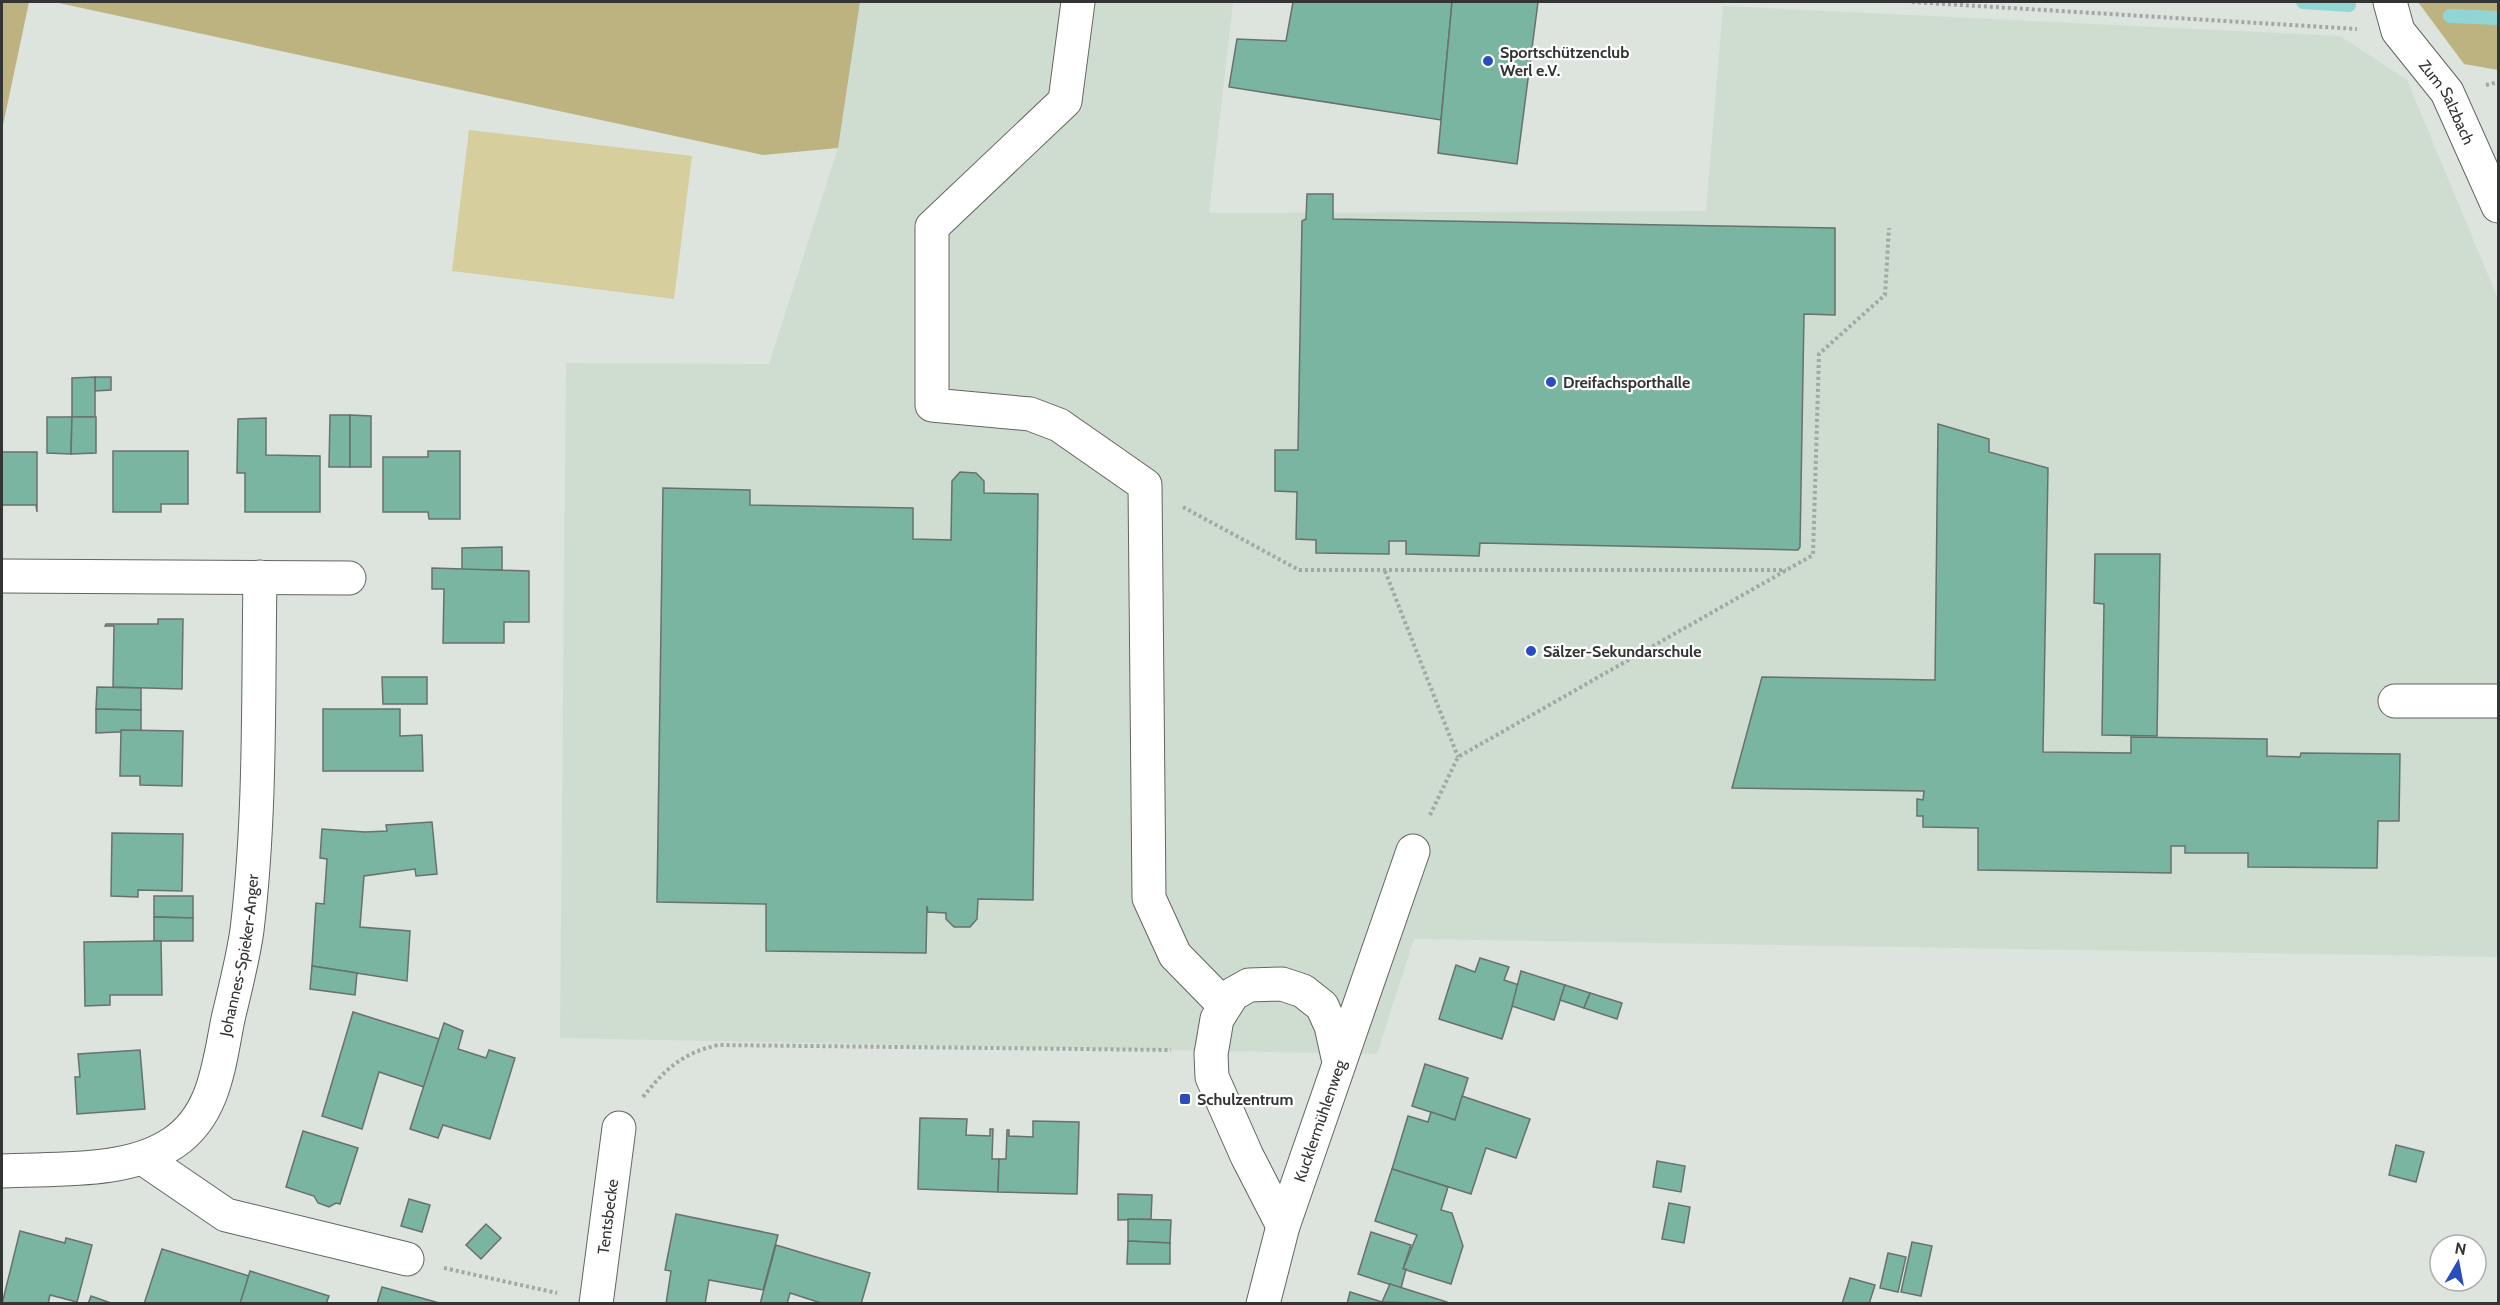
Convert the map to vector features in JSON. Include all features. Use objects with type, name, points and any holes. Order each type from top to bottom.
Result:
[{"type":"street","points":[[1078,2],[1065,101],[932,227],[932,405],[1030,414],[1059,425],[1145,485],[1149,898],[1175,955],[1224,1005],[1215,1026],[1212,1077],[1247,1156],[1283,1226]]},
{"type":"street","name":"Zum Salzbach","points":[[2394,16],[2447,92],[2499,206]]},
{"type":"street","points":[[2,576],[349,578]]},
{"type":"street","name":"Johannes-Spieker-Anger","points":[[2,1171],[110,1165],[144,1159],[174,1143],[196,1124],[210,1098],[247,932],[257,809],[260,577]]},
{"type":"street","points":[[2395,701],[2499,701]]},
{"type":"street","points":[[1339,1062],[1413,851]]},
{"type":"street","name":"Kucklermühlenweg","points":[[1224,1005],[1233,994],[1249,985],[1282,984],[1303,991],[1322,1006],[1331,1026],[1339,1062],[1283,1226],[1263,1304]]},
{"type":"street","name":"Tentsbecke","points":[[596,1302],[619,1128]]},
{"type":"street","points":[[144,1159],[226,1215],[406,1259]]},
{"type":"path","points":[[1912,2],[2394,16]]},
{"type":"path","points":[[1413,851],[1458,757],[1813,555],[1819,354],[1885,295],[1889,228]]},
{"type":"path","points":[[1145,485],[1299,570],[1787,570]]},
{"type":"path","points":[[1385,571],[1458,757]]},
{"type":"path","points":[[619,1128],[645,1094],[680,1058],[697,1050],[718,1045],[1212,1050]]},
{"type":"path","points":[[406,1259],[596,1302]]},
{"type":"shaded area","points":[[2,2],[29,2],[2,130]]},
{"type":"shaded area","points":[[54,2],[860,2],[838,148],[763,155]]},
{"type":"shaded area","name":"Sälzer-Sekundarschule","points":[[860,2],[1233,2],[1209,213],[1706,211],[1723,6],[2340,36],[2407,80],[2498,299],[2498,957],[1414,939],[1377,1054],[560,1038],[566,363],[769,364],[838,148]]},
{"type":"shaded area","points":[[2418,2],[2498,2],[2498,70],[2464,64]]},
{"type":"shaded area","points":[[469,130],[692,156],[674,299],[452,271]]},
{"type":"building","points":[[1293,2],[1452,2],[1441,120],[1229,87],[1237,39],[1286,41]]},
{"type":"building","name":"Sportschützenclub Werl e.V.","points":[[1452,2],[1538,2],[1517,164],[1438,153]]},
{"type":"building","name":"Dreifachsporthalle","points":[[1307,194],[1333,194],[1333,219],[1835,228],[1835,315],[1804,314],[1800,547],[1798,550],[1480,543],[1479,556],[1406,554],[1406,541],[1389,541],[1389,554],[1316,553],[1316,540],[1296,539],[1297,492],[1275,491],[1275,450],[1298,450],[1302,221],[1306,219]]},
{"type":"building","points":[[95,377],[111,377],[111,390],[95,391]]},
{"type":"building","points":[[95,377],[95,417],[72,417],[72,378]]},
{"type":"building","points":[[330,415],[350,415],[350,467],[329,467]]},
{"type":"building","points":[[350,415],[371,416],[371,467],[350,467]]},
{"type":"building","points":[[47,417],[72,417],[71,454],[47,453]]},
{"type":"building","points":[[72,417],[96,417],[96,453],[71,454]]},
{"type":"building","points":[[266,418],[266,455],[320,456],[320,512],[245,512],[245,473],[237,473],[238,419]]},
{"type":"building","points":[[1938,424],[1989,439],[1989,452],[2048,468],[2043,752],[2131,753],[2131,737],[2267,739],[2267,756],[2300,757],[2301,753],[2400,754],[2399,821],[2378,821],[2377,868],[2248,867],[2248,853],[2185,853],[2185,846],[2171,846],[2171,873],[1978,870],[1978,828],[1923,827],[1923,816],[1917,816],[1917,799],[1923,800],[1924,791],[1732,788],[1762,677],[1935,680]]},
{"type":"building","points":[[113,451],[188,451],[188,504],[161,504],[161,512],[113,512]]},
{"type":"building","points":[[428,451],[460,451],[460,519],[429,519],[428,512],[383,512],[383,457],[428,457]]},
{"type":"building","points":[[2,452],[37,452],[37,512],[36,505],[2,505]]},
{"type":"building","points":[[960,472],[976,473],[984,481],[984,493],[1038,494],[1033,900],[978,899],[977,919],[970,927],[954,927],[946,919],[946,913],[928,912],[927,906],[926,953],[766,951],[766,904],[657,902],[663,488],[750,490],[750,505],[913,508],[913,539],[951,540],[952,481]]},
{"type":"building","points":[[502,547],[502,570],[462,570],[462,548]]},
{"type":"building","points":[[2095,554],[2160,554],[2157,736],[2102,735],[2104,604],[2094,603]]},
{"type":"building","points":[[432,568],[529,571],[529,622],[504,622],[504,643],[443,643],[444,589],[432,589]]},
{"type":"building","points":[[158,619],[183,619],[182,689],[113,687],[114,626],[105,626],[106,624],[158,624]]},
{"type":"building","points":[[382,677],[427,677],[427,704],[383,704]]},
{"type":"building","points":[[97,687],[141,688],[141,710],[96,709]]},
{"type":"building","points":[[96,709],[141,710],[141,731],[96,733]]},
{"type":"building","points":[[323,709],[400,709],[400,736],[422,735],[423,771],[323,771]]},
{"type":"building","points":[[121,730],[183,731],[182,786],[140,785],[140,776],[120,776]]},
{"type":"building","points":[[432,822],[437,874],[416,876],[415,869],[364,876],[360,927],[410,931],[407,981],[312,966],[316,903],[324,904],[327,859],[320,858],[322,829],[387,831],[386,825]]},
{"type":"building","points":[[112,833],[183,834],[182,891],[138,890],[138,897],[111,896]]},
{"type":"building","points":[[154,896],[193,896],[193,918],[154,917]]},
{"type":"building","points":[[154,917],[193,918],[193,941],[154,941]]},
{"type":"building","points":[[161,941],[162,995],[110,995],[110,1005],[85,1006],[84,942]]},
{"type":"building","points":[[1480,958],[1509,967],[1504,980],[1519,985],[1502,1039],[1439,1019],[1456,965],[1475,972]]},
{"type":"building","points":[[312,966],[357,973],[355,995],[310,989]]},
{"type":"building","points":[[1521,971],[1565,985],[1554,1020],[1512,1006]]},
{"type":"building","points":[[1565,985],[1590,993],[1584,1008],[1560,1000]]},
{"type":"building","points":[[1590,993],[1622,1003],[1617,1019],[1584,1008]]},
{"type":"building","points":[[353,1012],[439,1039],[424,1087],[379,1072],[362,1129],[322,1116]]},
{"type":"building","points":[[444,1023],[463,1031],[458,1049],[486,1058],[489,1050],[515,1058],[490,1139],[443,1125],[438,1138],[410,1129]]},
{"type":"building","points":[[140,1050],[145,1109],[77,1114],[75,1077],[80,1077],[78,1054]]},
{"type":"building","points":[[1425,1064],[1468,1078],[1455,1120],[1412,1106]]},
{"type":"building","points":[[1462,1096],[1530,1119],[1516,1158],[1486,1148],[1471,1194],[1392,1169],[1408,1116],[1428,1122],[1431,1112],[1455,1120]]},
{"type":"building","points":[[920,1118],[967,1119],[966,1135],[990,1136],[990,1129],[993,1129],[992,1159],[999,1159],[998,1192],[918,1189]]},
{"type":"building","points":[[1033,1121],[1079,1122],[1077,1194],[998,1192],[999,1159],[1006,1159],[1007,1130],[1009,1130],[1009,1136],[1033,1137]]},
{"type":"building","points":[[303,1131],[358,1148],[340,1204],[336,1203],[329,1207],[318,1203],[314,1196],[286,1187]]},
{"type":"building","points":[[2396,1145],[2424,1152],[2416,1182],[2389,1175]]},
{"type":"building","points":[[1657,1161],[1685,1166],[1681,1192],[1653,1187]]},
{"type":"building","points":[[1392,1169],[1448,1187],[1441,1210],[1452,1213],[1463,1246],[1451,1284],[1403,1269],[1417,1235],[1375,1221]]},
{"type":"building","points":[[1118,1194],[1152,1195],[1151,1219],[1118,1220]]},
{"type":"building","points":[[409,1199],[430,1205],[422,1232],[401,1226]]},
{"type":"building","points":[[1669,1203],[1690,1207],[1684,1243],[1662,1239]]},
{"type":"building","points":[[676,1214],[778,1235],[763,1290],[709,1280],[705,1304],[666,1304],[671,1271],[665,1270]]},
{"type":"building","points":[[1128,1219],[1171,1220],[1170,1243],[1128,1241]]},
{"type":"building","points":[[486,1224],[501,1238],[481,1259],[466,1245]]},
{"type":"building","points":[[20,1231],[65,1243],[66,1238],[92,1245],[77,1302],[50,1295],[48,1304],[2,1304]]},
{"type":"building","points":[[1371,1232],[1411,1245],[1403,1269],[1406,1269],[1401,1288],[1358,1274]]},
{"type":"building","points":[[1128,1241],[1170,1243],[1170,1264],[1127,1264]]},
{"type":"building","points":[[1912,1242],[1932,1246],[1921,1296],[1901,1292]]},
{"type":"building","points":[[776,1245],[870,1273],[861,1304],[824,1304],[790,1293],[787,1304],[760,1304]]},
{"type":"building","points":[[162,1249],[249,1276],[240,1304],[144,1304]]},
{"type":"building","points":[[1888,1253],[1906,1257],[1898,1292],[1880,1288]]},
{"type":"building","points":[[250,1271],[329,1296],[326,1304],[240,1304]]},
{"type":"building","points":[[1850,1278],[1875,1285],[1869,1304],[1842,1304]]},
{"type":"building","points":[[1390,1284],[1447,1302],[1447,1304],[1382,1302]]},
{"type":"building","points":[[382,1287],[443,1304],[377,1304]]},
{"type":"building","points":[[1350,1292],[1382,1302],[1387,1304],[1347,1304]]},
{"type":"building","points":[[91,1296],[111,1303],[111,1304],[88,1304]]},
{"type":"waterway","points":[[2303,2],[2349,5]]},
{"type":"waterway","points":[[2450,16],[2498,18]]},
{"type":"place","name":"Sportschützenclub Werl e.V.","points":[[1488,61]]},
{"type":"place","name":"Dreifachsporthalle","points":[[1551,382]]},
{"type":"place","name":"Sälzer-Sekundarschule","points":[[1531,651]]},
{"type":"place","name":"Schulzentrum","points":[[1185,1099]]}]
